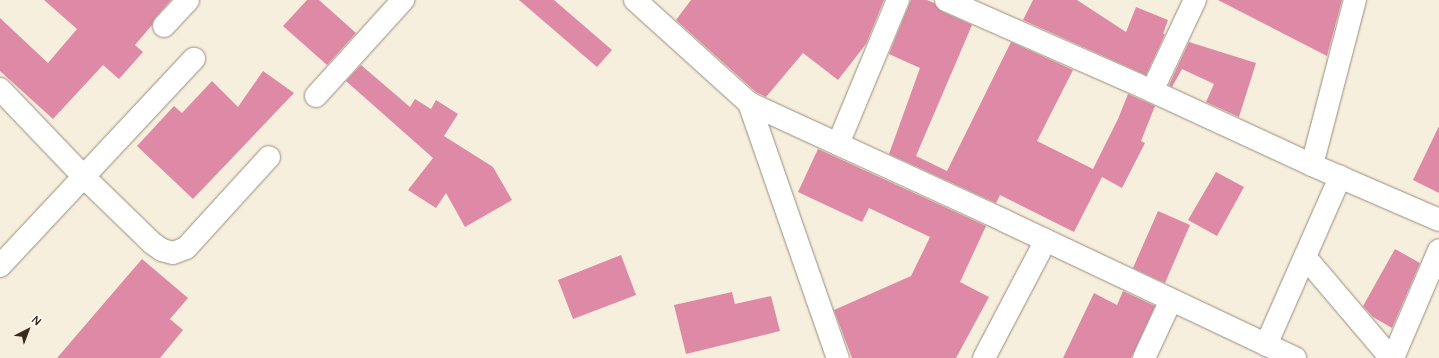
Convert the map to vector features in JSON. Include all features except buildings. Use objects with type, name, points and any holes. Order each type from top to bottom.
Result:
[{"type":"street","points":[[164,26],[188,0]]},
{"type":"street","points":[[316,96],[403,0]]},
{"type":"street","points":[[634,0],[749,103],[1046,240],[1295,358]]},
{"type":"street","points":[[838,144],[898,0]]},
{"type":"street","points":[[946,0],[1312,165],[1439,220]]},
{"type":"street","points":[[1152,92],[1195,0]]},
{"type":"street","points":[[1312,165],[1355,0]]},
{"type":"street","points":[[0,266],[194,59]]},
{"type":"street","points":[[0,89],[84,177],[152,243],[162,250],[173,253],[186,248],[269,157]]},
{"type":"street","points":[[749,103],[838,358]]},
{"type":"street","points":[[1266,345],[1340,177]]},
{"type":"street","points":[[984,358],[1046,240]]},
{"type":"street","points":[[1305,257],[1392,358],[1439,250]]},
{"type":"street","points":[[1144,358],[1171,300]]}]
